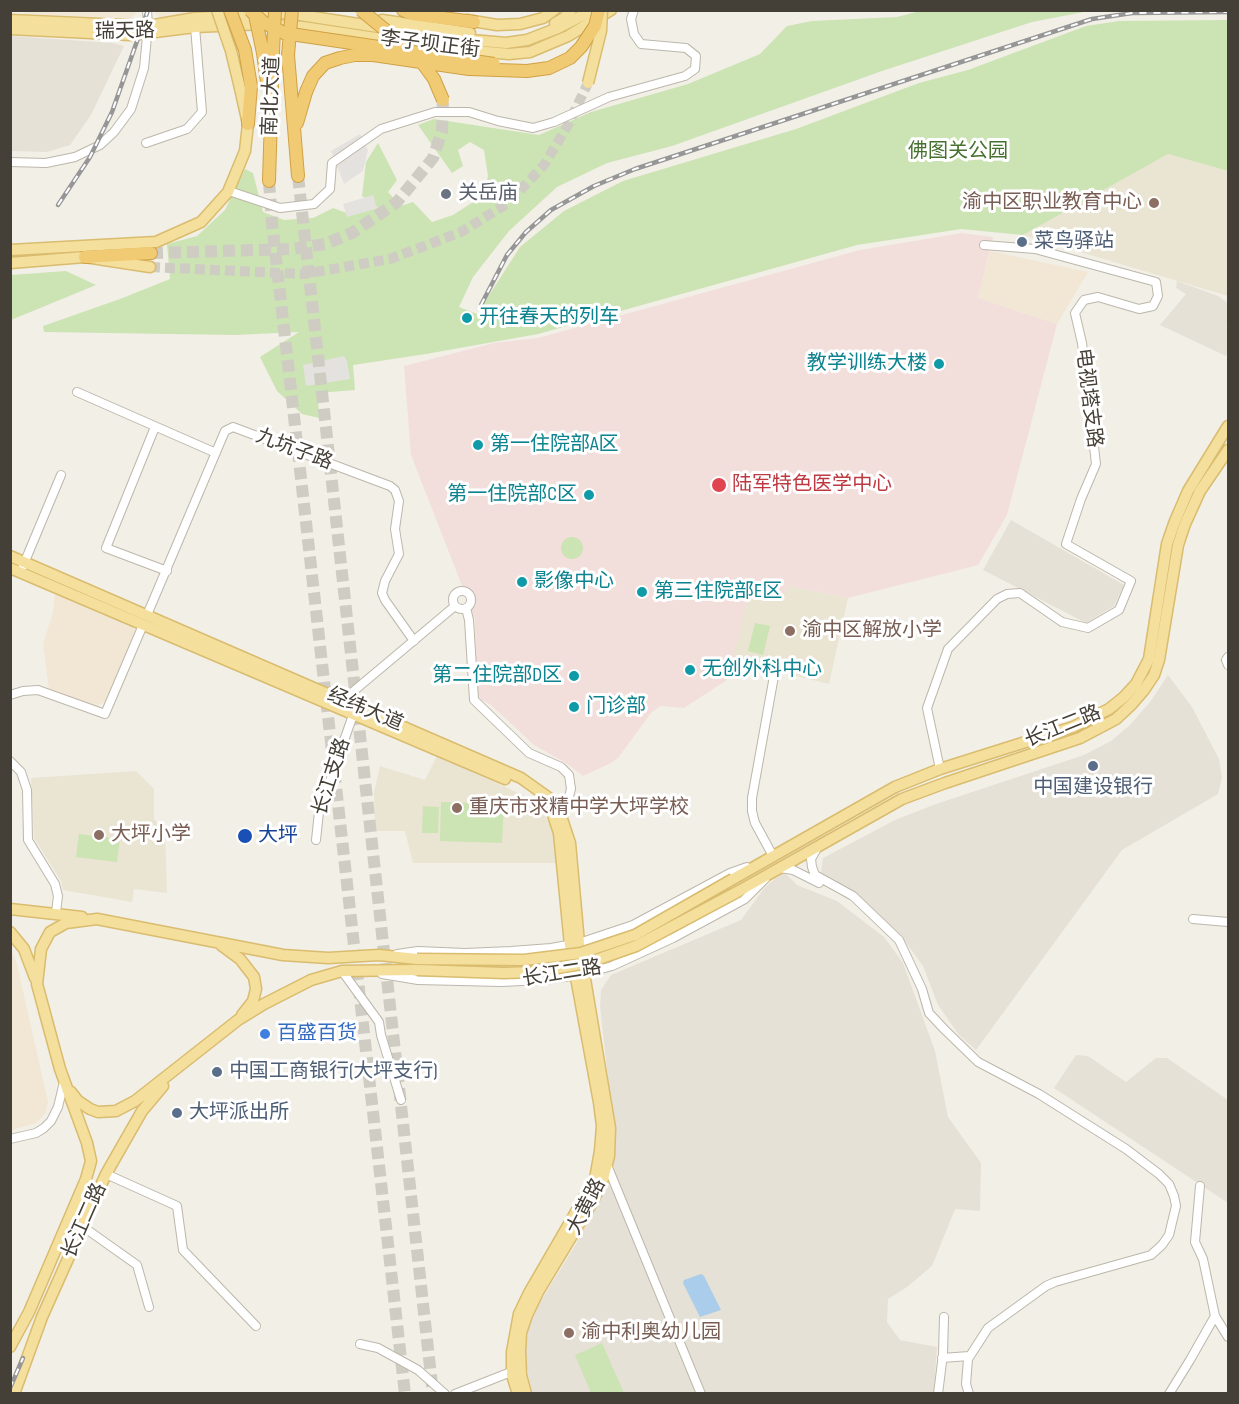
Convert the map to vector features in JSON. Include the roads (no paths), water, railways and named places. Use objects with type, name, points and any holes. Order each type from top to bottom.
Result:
[{"type":"highway","name":"南北大道","points":[[269,181],[272,120],[268,53],[275,10]]},
{"type":"highway","name":"南北大道","points":[[292,10],[288,55],[298,176]]},
{"type":"highway","points":[[360,10],[418,57],[434,79],[443,100]]},
{"type":"highway","points":[[403,10],[412,14],[474,22]]},
{"type":"highway","points":[[295,145],[297,118],[306,92],[314,76],[325,63],[355,55],[374,55],[469,69],[527,71],[549,68],[570,58],[581,47],[595,26],[601,10]]},
{"type":"highway","points":[[244,14],[248,124]]},
{"type":"highway","points":[[244,14],[268,53]]},
{"type":"highway","points":[[244,14],[284,33],[470,59],[527,71]]},
{"type":"highway","points":[[85,257],[151,253]]},
{"type":"main road","points":[[217,10],[245,87]]},
{"type":"main road","points":[[435,10],[474,22],[497,25],[520,24],[543,18],[554,10]]},
{"type":"main road","points":[[327,11],[455,32],[508,38],[538,31],[564,18],[571,10]]},
{"type":"main road","name":"李子坝正街","points":[[244,14],[307,15],[449,38],[506,43],[527,40],[558,28],[593,10]]},
{"type":"main road","points":[[588,82],[602,31],[601,10]]},
{"type":"main road","name":"李子坝正街","points":[[244,14],[263,24],[303,27],[442,48],[509,54],[530,52],[568,36],[611,10]]},
{"type":"main road","name":"瑞天路","points":[[10,20],[148,30],[195,18],[244,14]]},
{"type":"main road","name":"瑞天路","points":[[10,29],[148,30],[195,27],[244,14]]},
{"type":"main road","points":[[10,250],[156,242],[201,222],[229,190],[245,151],[248,124]]},
{"type":"main road","points":[[10,263],[85,257],[150,267]]},
{"type":"main road","name":"长江二路","points":[[64,1082],[84,1106],[98,1112],[124,1108],[238,1020],[311,980],[342,972],[417,964],[524,960],[581,953],[635,935],[874,797],[917,777],[1073,727],[1109,709],[1136,684],[1149,659],[1167,544],[1188,491],[1228,426]]},
{"type":"main road","name":"长江二路","points":[[10,1347],[29,1312],[91,1161],[87,1143],[64,1082],[37,984],[41,949],[50,932],[66,923],[97,919],[303,957],[379,955],[417,964],[504,973],[535,972],[587,963],[636,946],[656,937],[880,811],[925,790],[1099,730],[1131,705],[1154,675],[1159,660],[1178,545],[1185,524],[1200,491],[1228,450]]},
{"type":"main road","name":"经纬大道","points":[[10,556],[19,568],[343,700],[521,778],[549,798],[563,818],[570,843],[574,944]]},
{"type":"main road","name":"经纬大道","points":[[145,620],[352,715],[519,785],[544,802],[552,812],[559,833],[580,975]]},
{"type":"main road","points":[[10,909],[56,912],[97,919]]},
{"type":"main road","points":[[10,932],[24,949],[37,984]]},
{"type":"main road","name":"长江二路","points":[[217,942],[240,959],[254,977],[256,989],[253,1001],[238,1020]]},
{"type":"main road","name":"大黄路","points":[[518,1394],[514,1333],[519,1314],[595,1179],[602,1163],[610,1128],[580,975]]},
{"type":"main road","name":"长江二路","points":[[14,1394],[42,1317],[106,1174],[142,1111],[183,1064]]},
{"type":"main road","name":"大黄路","points":[[517,1370],[526,1394]]},
{"type":"street","points":[[10,162],[46,163],[75,157],[100,145],[114,132],[131,109],[144,68],[148,30],[147,10]]},
{"type":"street","points":[[229,190],[280,208],[314,204],[330,189],[332,163],[381,129],[435,112],[469,112],[533,128],[554,122],[609,97],[685,76],[694,69],[696,56],[686,48],[641,44],[634,34],[631,19],[634,10]]},
{"type":"street","points":[[146,143],[187,129],[202,112],[195,27]]},
{"type":"street","name":"电视塔支路","points":[[940,769],[927,708],[948,649],[997,599],[1007,594],[1020,593],[1062,622],[1088,628],[1119,610],[1131,581],[1066,544],[1096,464],[1082,343],[1075,313],[1084,300],[1098,297],[1139,309],[1153,306],[1158,296],[1156,282],[1035,249],[984,245]]},
{"type":"street","points":[[77,392],[216,453]]},
{"type":"street","points":[[155,427],[106,548],[167,571]]},
{"type":"street","name":"九坑子路","points":[[10,695],[38,690],[105,714],[225,431],[233,427],[390,486],[395,490],[399,501],[395,530],[399,554],[385,581],[382,593],[384,600],[414,641]]},
{"type":"street","points":[[19,568],[61,475]]},
{"type":"street","points":[[458,592],[464,592],[470,598],[470,604],[466,608],[460,609],[455,606],[454,596],[458,592]]},
{"type":"street","points":[[343,700],[455,606]]},
{"type":"street","points":[[466,608],[470,620],[474,700],[529,753],[566,770],[569,775],[571,789],[559,833]]},
{"type":"street","points":[[1228,657],[1226,660],[1228,665]]},
{"type":"street","points":[[769,859],[755,823],[752,798],[774,676]]},
{"type":"street","name":"长江支路","points":[[316,840],[319,812],[352,715]]},
{"type":"street","points":[[10,761],[21,772],[27,790],[28,840],[56,884],[58,896],[56,912]]},
{"type":"street","points":[[818,846],[811,859],[815,875],[849,894],[899,940],[922,989],[930,1013],[970,1054],[978,1062],[1039,1094],[1151,1167],[1169,1184],[1176,1206],[1169,1235],[1151,1255],[1046,1286],[988,1329],[969,1356],[966,1367],[966,1384],[969,1394]]},
{"type":"street","name":"长江二路","points":[[379,955],[418,951],[465,953],[511,951],[574,944],[608,934],[657,913],[730,873],[769,859]]},
{"type":"street","points":[[776,870],[800,873],[865,908]]},
{"type":"street","name":"长江二路","points":[[361,970],[418,980],[501,982],[544,980],[580,975],[612,966],[644,952],[745,899],[776,870]]},
{"type":"street","points":[[1193,919],[1228,922]]},
{"type":"street","points":[[608,934],[601,939],[597,952],[601,960],[612,966]]},
{"type":"street","points":[[342,972],[379,1022],[401,1100]]},
{"type":"street","points":[[10,1140],[36,1133],[44,1128],[58,1107],[64,1082]]},
{"type":"street","points":[[602,1163],[701,1394]]},
{"type":"street","points":[[106,1174],[177,1206],[183,1250],[256,1326]]},
{"type":"street","points":[[1200,1186],[1195,1242],[1203,1258],[1215,1316],[1228,1337]]},
{"type":"street","points":[[82,1226],[137,1265],[148,1307]]},
{"type":"street","points":[[1169,1394],[1215,1316]]},
{"type":"street","points":[[938,1394],[944,1317]]},
{"type":"street","points":[[360,1344],[378,1348],[418,1370],[445,1394]]},
{"type":"street","points":[[942,1358],[969,1356]]},
{"type":"street","points":[[455,1394],[517,1370]]},
{"type":"water","points":[[701,1274],[721,1310],[700,1317],[683,1283],[684,1280]]},
{"type":"tunnel","points":[[150,267],[304,274],[390,259],[461,232],[508,203],[544,165],[568,125],[588,83]]},
{"type":"tunnel","points":[[151,253],[292,249],[325,244],[352,233],[397,202],[433,158],[442,131],[443,100]]},
{"type":"tunnel","points":[[298,176],[433,1394]]},
{"type":"tunnel","points":[[269,181],[405,1394]]},
{"type":"railway","points":[[58,205],[90,157],[112,112],[148,10]]},
{"type":"railway","points":[[481,305],[507,255],[526,232],[551,210],[594,186],[635,169],[1092,19],[1132,13],[1228,12]]},
{"type":"railway","points":[[10,1388],[23,1358]]},
{"type":"place","name":"关岳庙","points":[[446,194]]},
{"type":"place","name":"渝中区职业教育中心","points":[[1154,203]]},
{"type":"place","name":"菜鸟驿站","points":[[1022,242]]},
{"type":"place","name":"开往春天的列车","points":[[467,318]]},
{"type":"place","name":"教学训练大楼","points":[[939,364]]},
{"type":"place","name":"第一住院部A区","points":[[478,445]]},
{"type":"place","name":"陆军特色医学中心","points":[[719,485]]},
{"type":"place","name":"第一住院部C区","points":[[589,495]]},
{"type":"place","name":"影像中心","points":[[522,582]]},
{"type":"place","name":"第三住院部E区","points":[[642,592]]},
{"type":"place","name":"渝中区解放小学","points":[[790,631]]},
{"type":"place","name":"无创外科中心","points":[[690,670]]},
{"type":"place","name":"第二住院部D区","points":[[574,676]]},
{"type":"place","name":"门诊部","points":[[574,707]]},
{"type":"place","name":"中国建设银行","points":[[1093,766]]},
{"type":"place","name":"重庆市求精中学大坪学校","points":[[457,808]]},
{"type":"place","name":"大坪小学","points":[[99,835]]},
{"type":"place","name":"大坪","points":[[245,836]]},
{"type":"place","name":"百盛百货","points":[[265,1034]]},
{"type":"place","name":"中国工商银行(大坪支行)","points":[[217,1072]]},
{"type":"place","name":"大坪派出所","points":[[177,1113]]},
{"type":"place","name":"渝中利奥幼儿园","points":[[569,1333]]},
{"type":"park label","name":"佛图关公园","points":[[958,152]]}]
